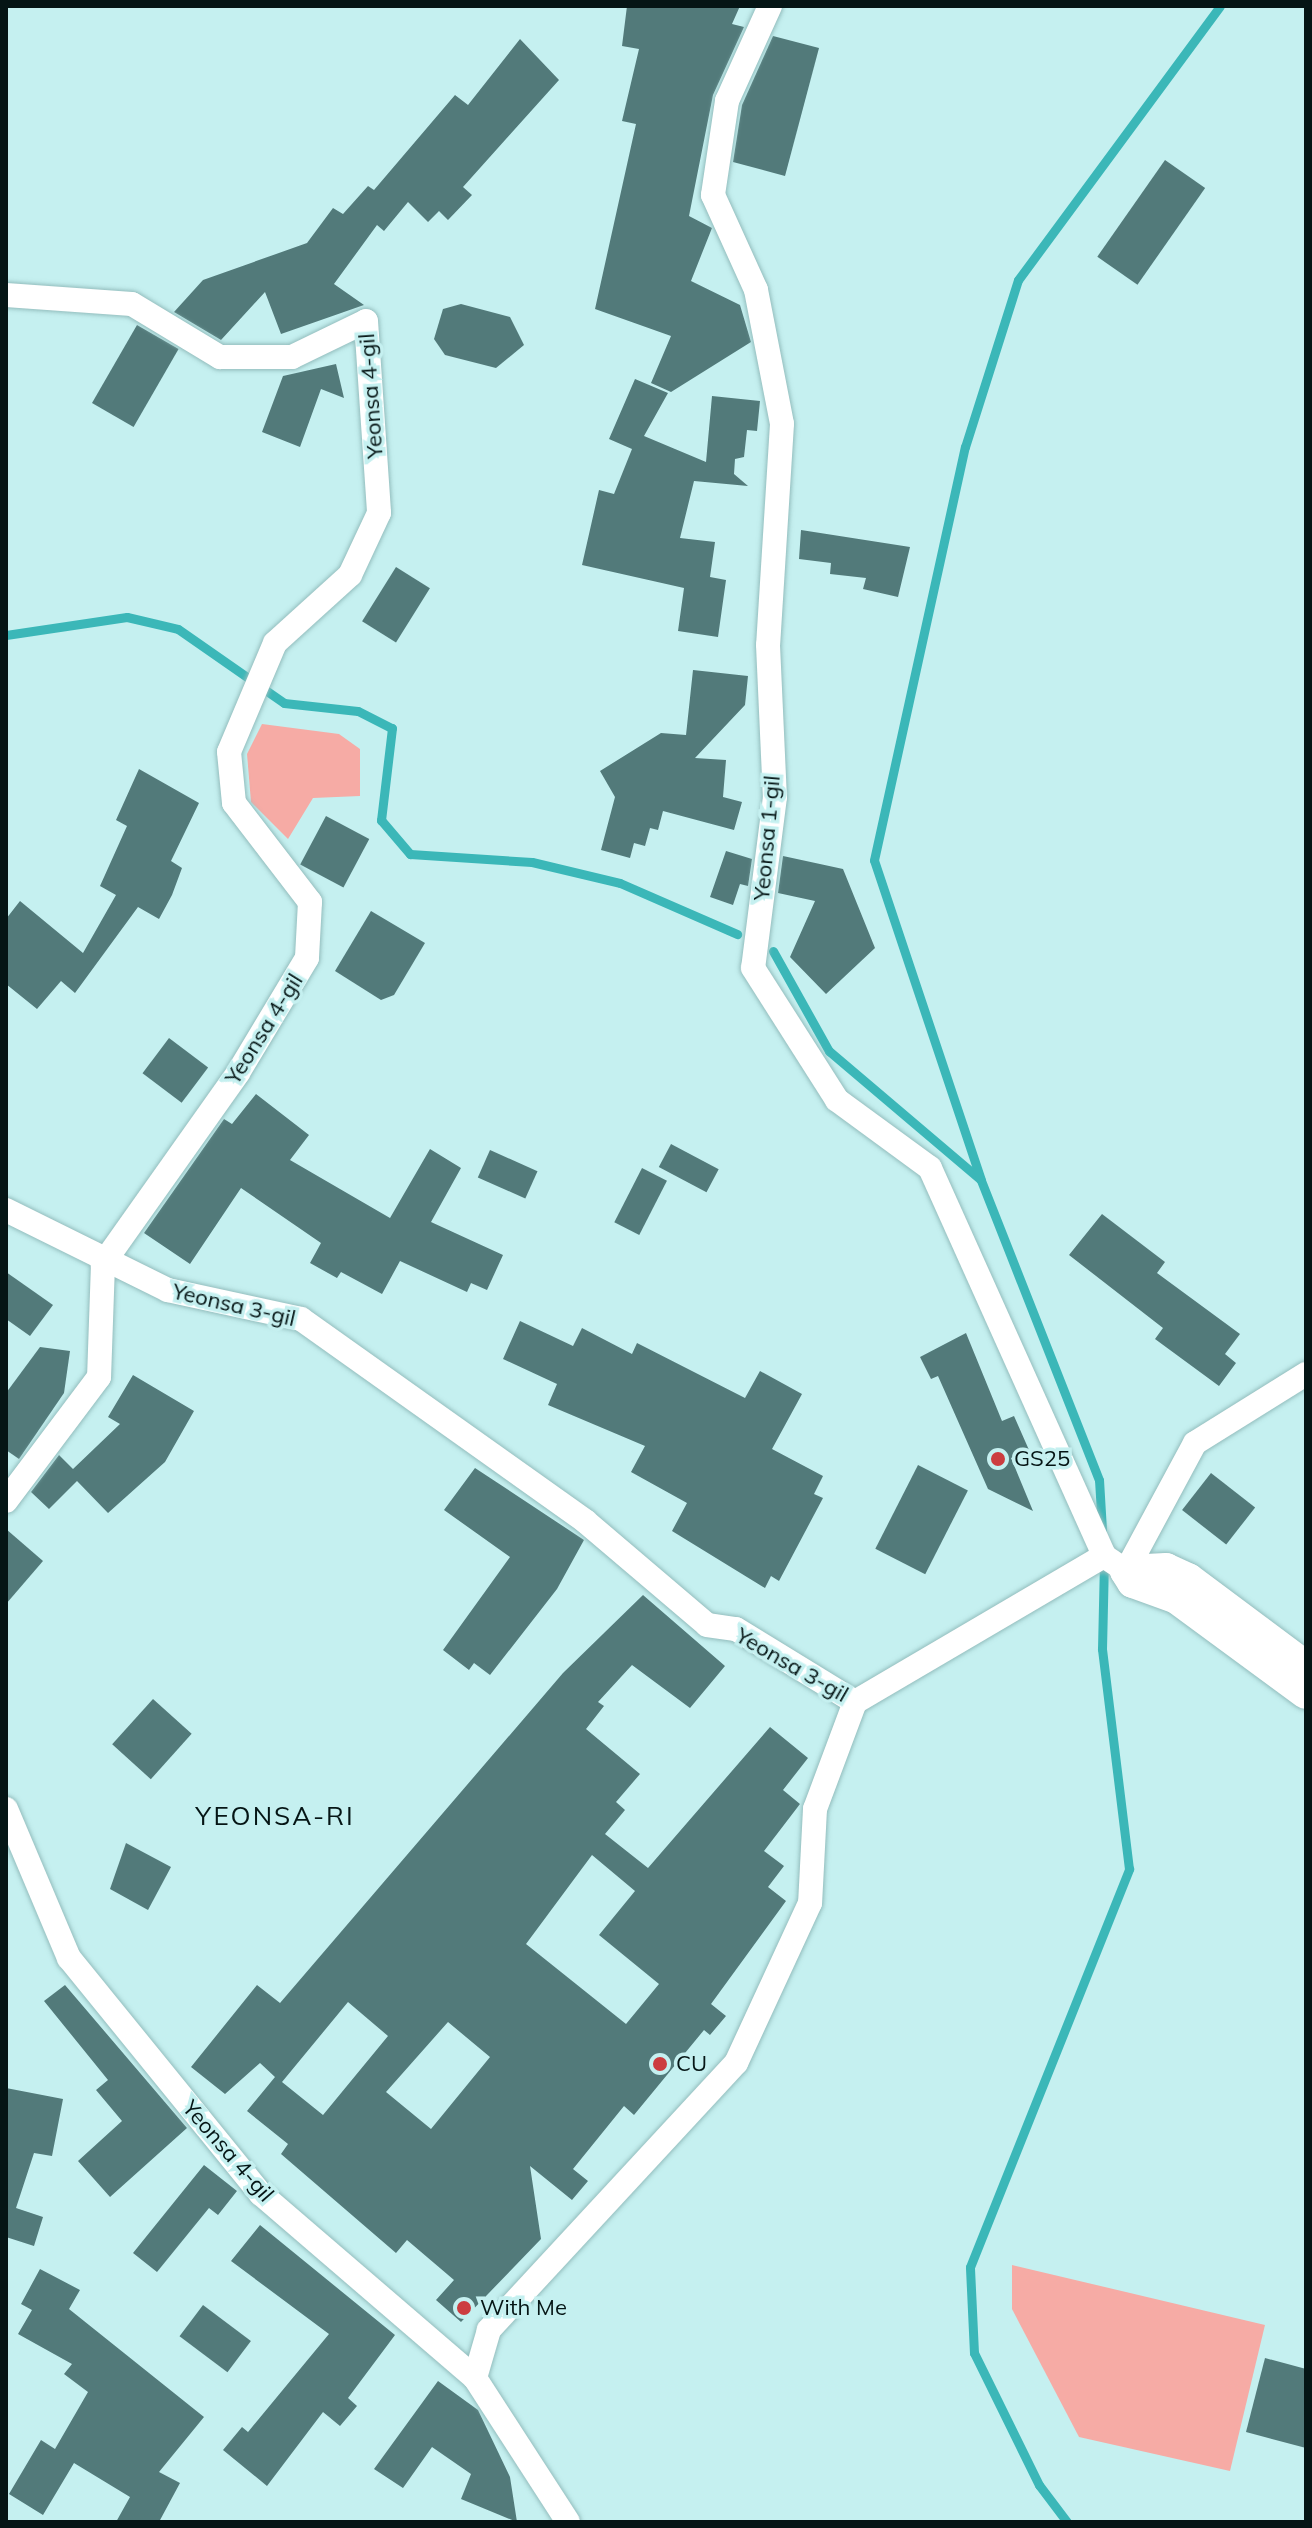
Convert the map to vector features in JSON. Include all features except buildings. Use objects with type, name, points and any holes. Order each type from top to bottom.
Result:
[{"type":"street","name":"Yeonsa 1-gil","points":[[770,6],[727,101],[713,195],[756,290],[782,424],[768,645],[775,797],[753,968],[837,1100],[930,1168],[1087,1522],[1115,1564]]},
{"type":"street","name":"Yeonsa 4-gil","points":[[6,295],[132,304],[220,357],[292,357],[366,321],[379,513],[350,575],[275,643],[229,752],[234,803],[310,902],[307,958],[238,1073],[103,1264]]},
{"type":"street","name":"Yeonsa 3-gil","points":[[6,1210],[103,1264],[168,1290],[301,1319],[585,1521],[707,1625],[736,1629],[855,1702],[815,1809],[810,1903],[736,2063],[489,2330],[475,2378]]},
{"type":"street","points":[[6,1501],[99,1377],[103,1264]]},
{"type":"street","points":[[855,1702],[1115,1564],[1195,1443],[1306,1374]]},
{"type":"street","points":[[1115,1564],[1166,1569],[1188,1579],[1306,1667]]},
{"type":"street","points":[[1115,1564],[1133,1582],[1177,1598],[1306,1693]]},
{"type":"street","name":"Yeonsa 4-gil","points":[[6,1809],[69,1958],[261,2194],[475,2378],[568,2522]]},
{"type":"shaded area","points":[[262,724],[339,734],[360,749],[360,796],[313,798],[288,839],[251,802],[247,754]]},
{"type":"shaded area","points":[[1012,2265],[1265,2325],[1230,2471],[1079,2437],[1012,2309]]},
{"type":"waterway","points":[[1102,1530],[1099,1480],[981,1180],[874,860],[965,447],[1018,280],[1220,6]]},
{"type":"waterway","points":[[6,635],[127,617],[178,629],[284,703],[358,711],[392,728],[381,820],[410,854],[532,862],[620,883],[737,934]]},
{"type":"waterway","points":[[773,951],[829,1051],[980,1179]]},
{"type":"waterway","points":[[1067,2522],[1039,2485],[974,2353],[970,2267],[1129,1869],[1102,1649],[1104,1561]]},
{"type":"place","name":"GS25","points":[[998,1459]]},
{"type":"place","name":"CU","points":[[660,2064]]},
{"type":"place","name":"With Me","points":[[464,2308]]},
{"type":"district","name":"YEONSA-RI","points":[[275,1816]]}]
